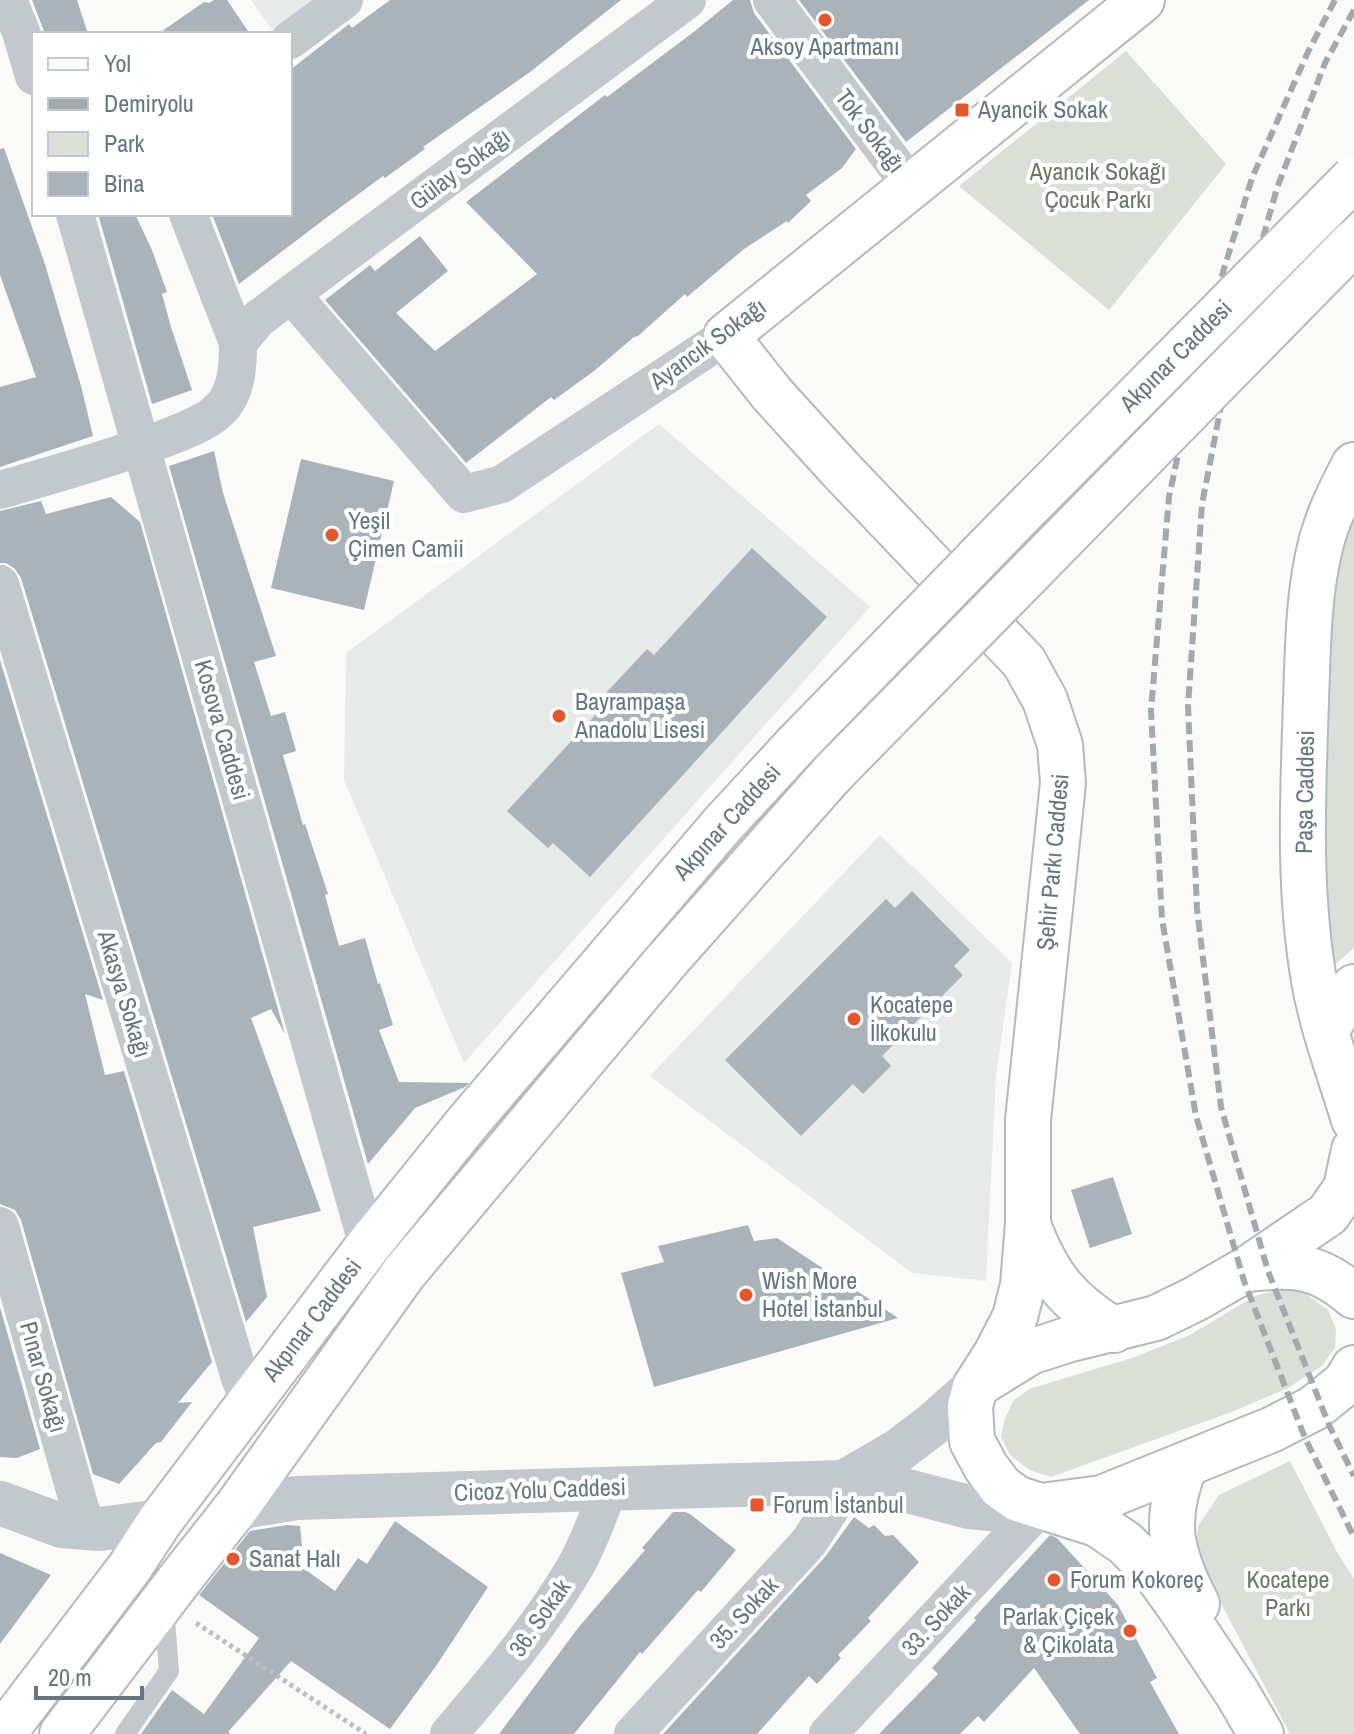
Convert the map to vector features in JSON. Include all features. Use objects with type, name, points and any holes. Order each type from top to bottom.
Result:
[{"type":"main road","name":"Ayancık Sokağı","points":[[726,336],[1142,0]]},
{"type":"main road","name":"Akpınar Caddesi","points":[[3,1734],[368,1246],[468,1122],[723,824],[1012,523],[1354,178]]},
{"type":"main road","name":"Akpınar Caddesi","points":[[62,1734],[236,1508],[404,1273],[658,970],[833,773],[1354,242]]},
{"type":"main road","name":"Şehir Parkı Caddesi","points":[[726,336],[772,394],[841,470],[1024,662],[1045,700],[1060,745],[1063,783],[1028,1120],[1028,1223],[1023,1285],[1015,1317],[975,1387],[970,1406],[972,1441],[1001,1487],[1018,1499],[1097,1524],[1125,1543],[1156,1574],[1237,1693],[1261,1734]]},
{"type":"main road","name":"Paşa Caddesi","points":[[1354,465],[1337,497],[1321,542],[1309,624],[1303,852],[1312,967],[1326,1032],[1354,1120]]},
{"type":"main road","points":[[1326,1032],[1354,987]]},
{"type":"main road","points":[[975,1387],[1030,1352],[1156,1318],[1247,1269],[1328,1214],[1346,1188],[1354,1150]]},
{"type":"main road","name":"Şehir Parkı Caddesi","points":[[1028,1223],[1040,1256],[1057,1282],[1074,1302],[1114,1330]]},
{"type":"main road","points":[[1247,1269],[1282,1265],[1311,1270],[1333,1279],[1354,1296]]},
{"type":"main road","name":"Şehir Parkı Caddesi","points":[[1042,1505],[1102,1498],[1273,1429],[1314,1408],[1345,1383],[1354,1368]]},
{"type":"main road","points":[[1273,1429],[1334,1414],[1354,1413]]},
{"type":"main road","name":"Şehir Parkı Caddesi","points":[[1185,1465],[1175,1490],[1173,1550],[1237,1693]]},
{"type":"main road","points":[[160,1521],[236,1508]]},
{"type":"street","points":[[8,0],[32,69]]},
{"type":"street","points":[[292,39],[344,0]]},
{"type":"street","name":"Gülay Sokağı","points":[[238,343],[258,319],[687,0]]},
{"type":"street","name":"Tok Sokağı","points":[[772,0],[911,186]]},
{"type":"street","name":"Kosova Caddesi","points":[[76,216],[368,1246]]},
{"type":"street","points":[[0,490],[185,431],[218,412],[233,391],[238,343],[189,216]]},
{"type":"street","name":"Ayancık Sokağı","points":[[291,294],[464,494],[502,484],[726,336]]},
{"type":"street","name":"Akasya Sokağı","points":[[0,584],[250,1403]]},
{"type":"street","name":"Pınar Sokağı","points":[[0,1226],[86,1529]]},
{"type":"street","points":[[844,1482],[899,1450],[975,1387]]},
{"type":"street","name":"Cicoz Yolu Caddesi","points":[[236,1508],[297,1498],[844,1482],[900,1489],[969,1507],[1011,1511],[1042,1505]]},
{"type":"street","name":"35. Sokak","points":[[633,1734],[809,1542],[844,1482]]},
{"type":"street","name":"36. Sokak","points":[[449,1734],[500,1674],[552,1603],[576,1565],[609,1488]]},
{"type":"street","points":[[0,1503],[62,1526],[86,1529],[160,1521]]},
{"type":"street","name":"33. Sokak","points":[[828,1734],[1042,1505]]},
{"type":"lane","points":[[125,1734],[169,1671],[163,1601]]},
{"type":"path","points":[[163,1601],[366,1734]]},
{"type":"shaded area","points":[[251,0],[318,0],[278,32],[274,32]]},
{"type":"shaded area","name":"Bayrampaşa Anadolu Lisesi","points":[[659,424],[870,607],[464,1063],[344,780],[346,653]]},
{"type":"shaded area","name":"Kocatepe İlkokulu","points":[[880,835],[1012,963],[996,1076],[986,1281],[912,1273],[650,1076]]},
{"type":"green space","name":"Ayancık Sokağı Çocuk Parkı","points":[[1126,51],[1226,164],[1109,310],[959,186]]},
{"type":"green space","points":[[1354,500],[1354,948],[1332,967],[1321,801],[1329,584]]},
{"type":"green space","points":[[1284,1288],[1304,1293],[1328,1310],[1336,1329],[1335,1347],[1323,1365],[1288,1388],[1234,1411],[1051,1477],[1030,1470],[1010,1455],[1001,1437],[1004,1421],[1013,1401],[1029,1389],[1135,1357],[1190,1335],[1255,1296]]},
{"type":"green space","name":"Kocatepe Parkı","points":[[1290,1461],[1354,1579],[1354,1734],[1290,1734],[1196,1556],[1198,1526],[1219,1495]]},
{"type":"building","points":[[32,0],[77,0],[87,32],[44,32]]},
{"type":"building","points":[[227,0],[249,32],[161,32],[204,2]]},
{"type":"building","points":[[390,0],[621,0],[530,72],[423,147],[425,149],[385,178],[383,176],[239,284],[213,216],[292,216],[292,68],[349,24],[352,28]]},
{"type":"building","points":[[733,0],[750,0],[754,13],[856,149],[842,168],[806,195],[811,201],[788,223],[744,249],[594,371],[554,400],[551,397],[466,463],[325,300],[370,265],[375,271],[420,236],[448,271],[396,313],[435,351],[537,274],[466,202]]},
{"type":"building","points":[[799,0],[1089,0],[906,142]]},
{"type":"building","points":[[4,148],[45,264],[93,436],[0,467],[0,387],[36,377],[0,275],[0,149]]},
{"type":"building","points":[[99,216],[136,216],[167,292],[162,294],[192,390],[152,404]]},
{"type":"building","points":[[214,451],[223,493],[276,656],[254,662],[271,716],[285,712],[296,751],[283,755],[303,825],[328,894],[325,895],[339,946],[365,938],[393,1025],[379,1030],[399,1082],[469,1083],[415,1108],[368,1164],[169,466]]},
{"type":"building","name":"Yeşil Çimen Camii","points":[[301,459],[394,481],[364,610],[271,588]]},
{"type":"building","points":[[111,497],[140,522],[285,1034],[271,1009],[251,1018],[321,1211],[253,1227],[267,1297],[246,1322],[21,578],[14,568],[0,563],[0,511],[41,501],[46,514]]},
{"type":"building","points":[[752,548],[827,617],[590,877],[553,843],[548,848],[507,811],[610,699],[605,694],[647,649],[654,655]]},
{"type":"building","points":[[0,660],[103,1000],[85,994],[105,1075],[124,1071],[212,1362],[178,1403],[192,1402],[161,1442],[156,1443],[119,1484],[93,1474],[21,1220],[15,1210],[0,1204]]},
{"type":"building","points":[[912,891],[970,950],[954,966],[963,975],[882,1056],[891,1066],[863,1094],[853,1084],[801,1136],[725,1060],[886,899],[895,908]]},
{"type":"building","points":[[1113,1177],[1132,1234],[1090,1248],[1071,1190]]},
{"type":"building","name":"Wish More Hotel İstanbul","points":[[748,1225],[754,1241],[777,1238],[898,1318],[654,1387],[621,1273],[664,1262],[658,1246]]},
{"type":"building","points":[[0,1307],[40,1449],[17,1458],[0,1457]]},
{"type":"building","points":[[673,1512],[690,1514],[736,1550],[701,1592],[698,1590],[642,1654],[640,1652],[574,1734],[499,1734],[578,1628],[645,1550],[642,1548]]},
{"type":"building","points":[[854,1517],[869,1528],[874,1525],[885,1536],[893,1535],[919,1562],[868,1618],[871,1621],[838,1655],[841,1658],[817,1684],[809,1676],[757,1734],[663,1734],[825,1557]]},
{"type":"building","points":[[395,1521],[488,1587],[390,1729],[291,1661],[228,1732],[231,1734],[141,1734],[172,1690],[204,1714],[259,1638],[199,1595],[250,1531],[300,1526],[302,1546],[292,1560],[335,1591],[358,1558],[367,1564]]},
{"type":"building","points":[[1050,1535],[1057,1538],[1118,1605],[1157,1678],[1150,1682],[1179,1734],[1080,1734],[1034,1668],[984,1722],[978,1716],[960,1734],[879,1734],[938,1674],[932,1668]]},
{"type":"building","points":[[0,1553],[51,1575],[0,1644]]},
{"type":"railway","points":[[1335,0],[1307,54],[1252,178],[1203,337],[1169,497],[1151,710],[1162,919],[1196,1116],[1244,1281],[1305,1438],[1354,1537]]},
{"type":"railway","points":[[1354,10],[1325,63],[1277,188],[1233,344],[1202,504],[1188,706],[1197,909],[1221,1107],[1268,1271],[1329,1425],[1354,1476]]},
{"type":"place","name":"Aksoy Apartmanı","points":[[825,20]]},
{"type":"place","name":"Ayancik Sokak","points":[[962,110]]},
{"type":"place","name":"Yeşil Çimen Camii","points":[[332,535]]},
{"type":"place","name":"Bayrampaşa Anadolu Lisesi","points":[[559,716]]},
{"type":"place","name":"Kocatepe İlkokulu","points":[[854,1019]]},
{"type":"place","name":"Wish More Hotel İstanbul","points":[[746,1295]]},
{"type":"place","name":"Forum İstanbul","points":[[757,1505]]},
{"type":"place","name":"Sanat Halı","points":[[233,1559]]},
{"type":"place","name":"Forum Kokoreç","points":[[1054,1580]]},
{"type":"place","name":"Parlak Çiçek & Çikolata","points":[[1130,1631]]}]
